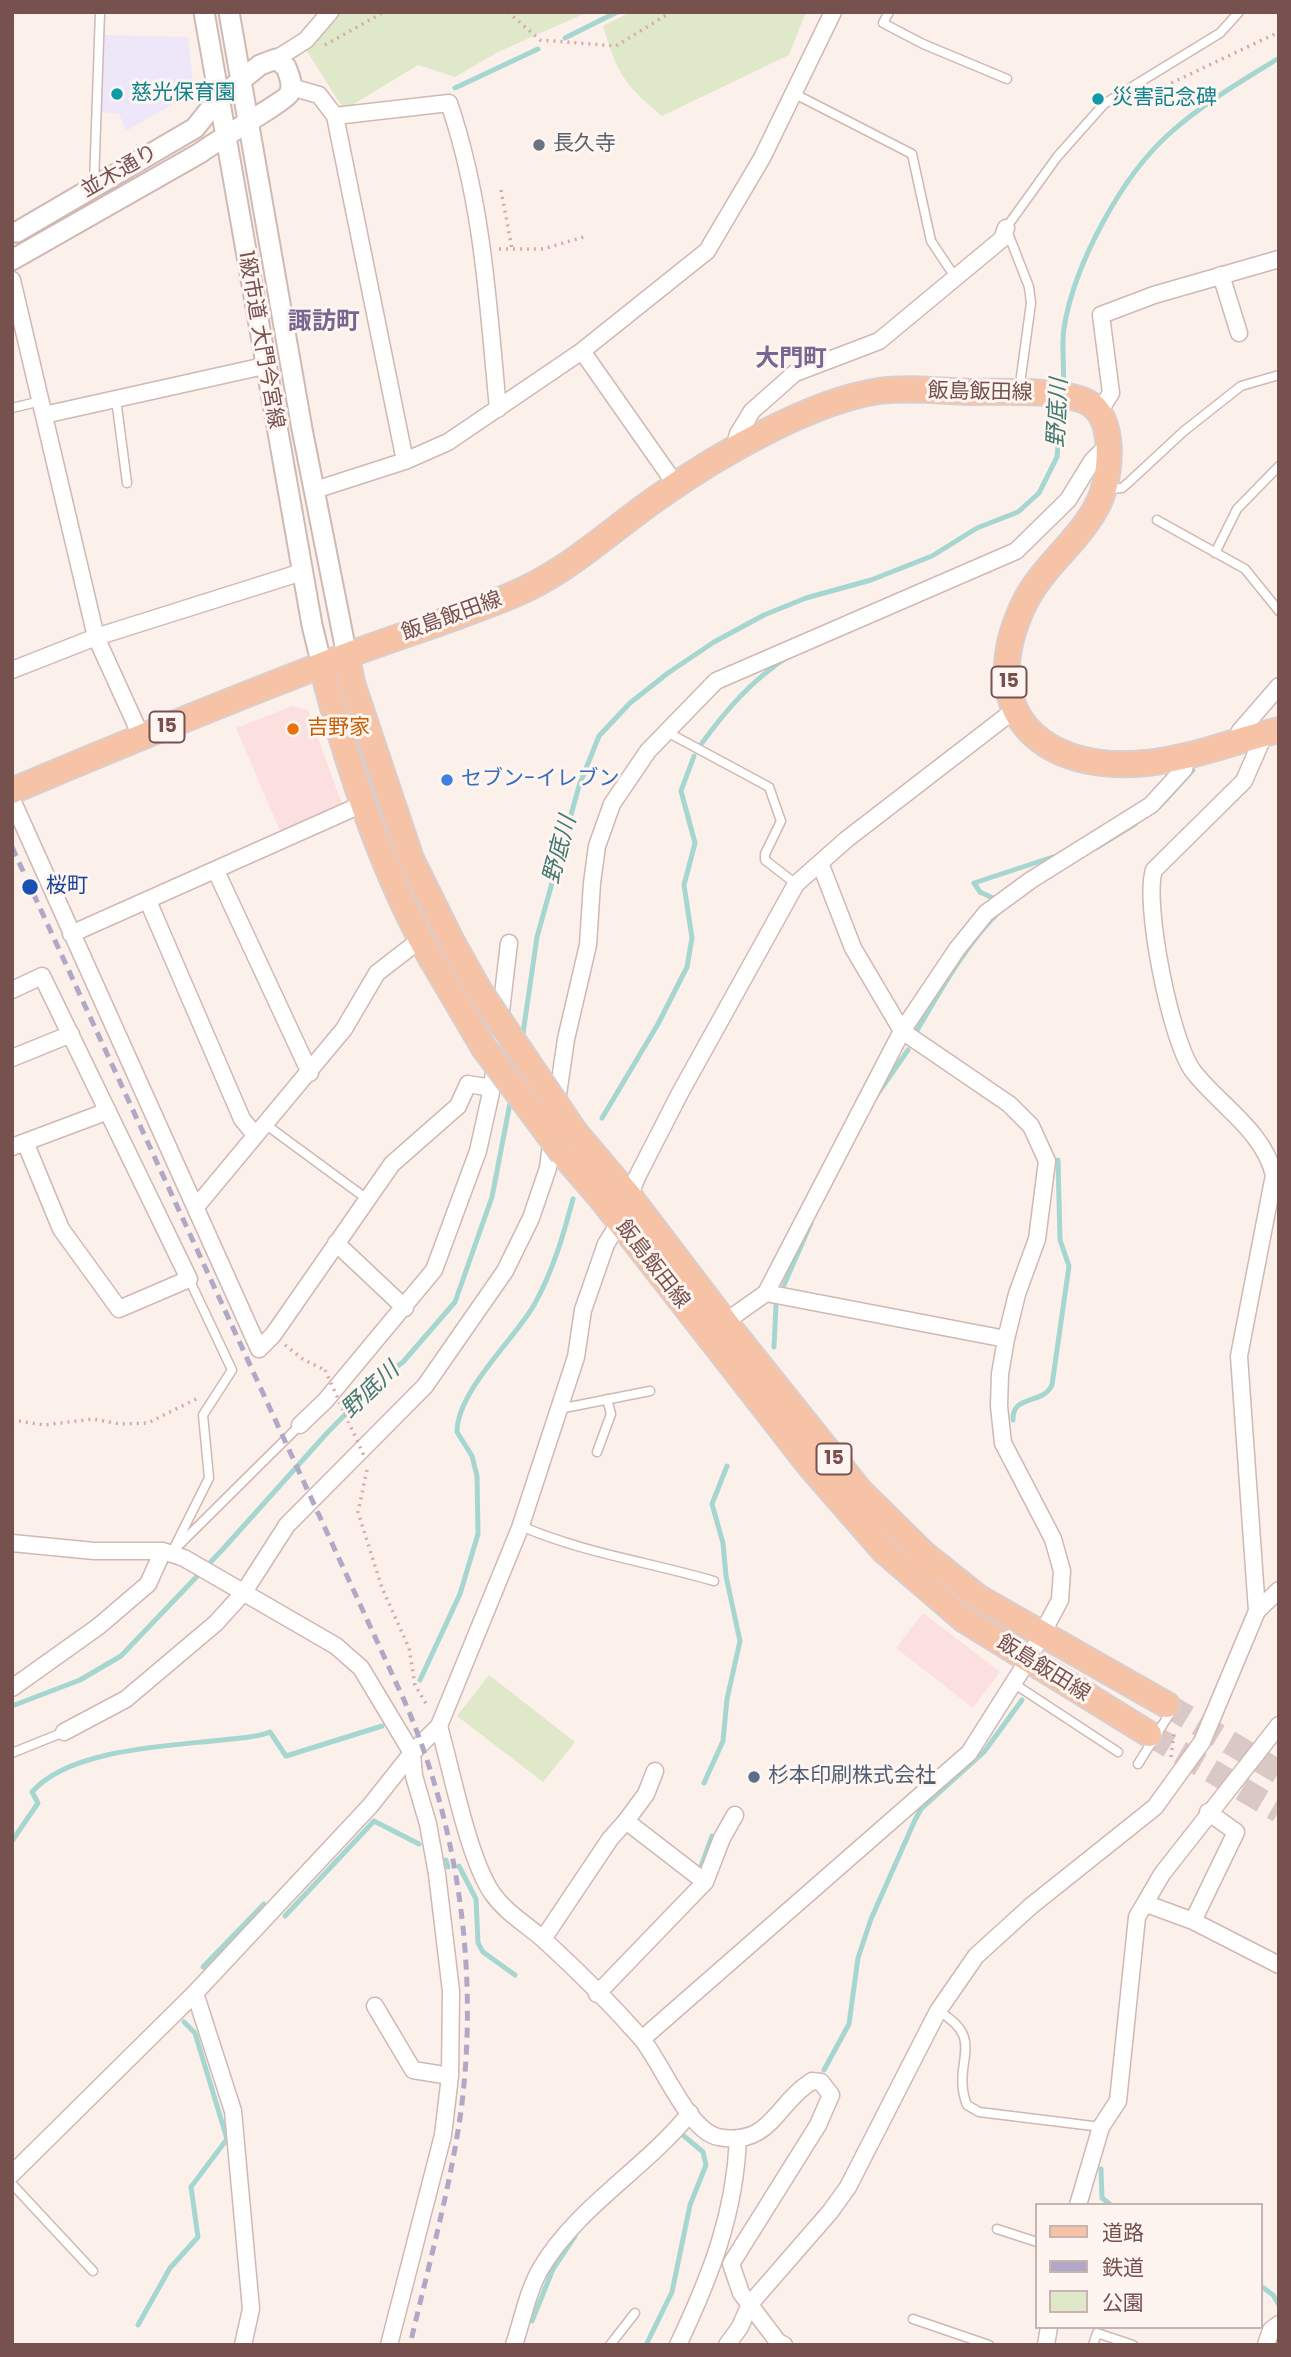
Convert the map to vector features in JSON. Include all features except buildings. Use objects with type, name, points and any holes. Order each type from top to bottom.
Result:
[{"type":"main road","name":"飯島飯田線","points":[[12,791],[141,736],[509,597],[558,574],[676,485],[733,451],[804,415],[883,391],[1046,394],[1093,407]]},
{"type":"main road","name":"15","points":[[1093,407],[1107,427],[1110,443],[1100,500],[1025,602],[1010,652],[1009,687],[1013,711],[1036,740],[1089,760],[1142,764],[1186,758],[1272,731]]},
{"type":"main road","name":"飯島飯田線","points":[[347,656],[352,684],[411,859],[453,944],[569,1143],[620,1223],[857,1522],[912,1577],[963,1619],[1149,1734]]},
{"type":"main road","name":"飯島飯田線","points":[[322,666],[390,873],[426,949],[484,1048],[569,1143],[630,1196],[725,1322],[860,1491],[924,1554],[979,1598],[1043,1632],[1168,1709]]},
{"type":"street","name":"1級市道 大門今宮線","points":[[204,12],[264,366],[322,666]]},
{"type":"street","points":[[229,12],[347,656]]},
{"type":"street","points":[[330,12],[306,40],[276,59],[286,67],[291,87],[319,95],[335,116],[405,461]]},
{"type":"street","points":[[315,490],[405,461],[448,442],[582,351],[707,251],[762,158],[833,12]]},
{"type":"street","name":"並木通り","points":[[12,232],[17,232],[195,128],[218,99],[260,65],[276,59]]},
{"type":"street","name":"並木通り","points":[[12,260],[200,153],[224,134],[279,103],[289,95],[291,87]]},
{"type":"street","points":[[335,116],[449,103],[468,158],[483,248],[498,409]]},
{"type":"street","points":[[733,451],[738,434],[752,411],[795,373],[879,341],[1002,239],[1006,228]]},
{"type":"street","points":[[1093,407],[1111,393],[1101,315],[1221,275],[1279,259]]},
{"type":"street","points":[[1221,275],[1239,333]]},
{"type":"street","points":[[12,280],[96,638],[141,736]]},
{"type":"street","points":[[582,351],[676,485]]},
{"type":"street","points":[[43,408],[116,400],[264,366]]},
{"type":"street","points":[[64,1732],[126,1699],[216,1623],[244,1592],[286,1525],[425,1386],[505,1271],[531,1218],[548,1168],[566,1038],[588,946],[597,846],[612,804],[665,731],[716,681],[1016,551],[1068,500],[1092,461],[1110,443]]},
{"type":"street","points":[[12,670],[96,638],[302,572]]},
{"type":"street","points":[[1235,743],[1240,731],[1279,686]]},
{"type":"street","points":[[12,2174],[195,1993],[370,1806],[412,1753],[439,1726],[520,1525],[576,1357],[583,1310],[606,1244],[620,1223],[630,1196],[680,1093],[796,884],[1013,711]]},
{"type":"street","points":[[727,2345],[740,2327],[750,2304],[807,2240],[848,2187],[938,2011],[976,1956],[1031,1906],[1155,1807],[1202,1742],[1271,1603],[1239,1356],[1275,1162],[1252,1133],[1191,1069],[1178,1039],[1150,913],[1150,883],[1154,870],[1244,782],[1272,731]]},
{"type":"street","points":[[725,1322],[766,1293],[861,1123],[902,1031],[957,949],[986,913],[1031,880],[1152,805],[1184,769],[1186,758]]},
{"type":"street","points":[[12,800],[259,1349],[273,1335],[392,1164],[458,1106],[468,1084],[492,1088]]},
{"type":"street","points":[[71,934],[365,803]]},
{"type":"street","points":[[642,2039],[968,1753],[1028,1660],[1060,1600],[1062,1571],[1053,1539],[1003,1443],[1000,1374],[1017,1294],[1037,1238],[1047,1161],[1031,1126],[1009,1104],[902,1031],[853,948],[820,863]]},
{"type":"street","points":[[215,871],[310,1073]]},
{"type":"street","points":[[148,901],[242,1119],[260,1130]]},
{"type":"street","points":[[300,1425],[326,1400],[434,1270],[478,1151],[492,1088],[509,943]]},
{"type":"street","points":[[196,1207],[345,1029],[377,972],[426,949]]},
{"type":"street","points":[[13,986],[42,976],[71,1034],[189,1279],[119,1309],[61,1230],[18,1145],[108,1111]]},
{"type":"street","points":[[12,1058],[71,1034]]},
{"type":"street","points":[[336,1243],[404,1308]]},
{"type":"street","points":[[766,1293],[1006,1339]]},
{"type":"street","points":[[12,1543],[94,1552],[173,1553],[336,1646],[361,1668],[412,1753],[414,1776],[434,1850],[442,1913],[451,1991],[450,2076],[443,2135],[388,2345]]},
{"type":"street","points":[[12,1688],[99,1626],[148,1584],[173,1553]]},
{"type":"street","points":[[1079,2203],[1101,2127],[1118,2101],[1137,1917],[1147,1904],[1162,1874],[1279,1724]]},
{"type":"street","points":[[439,1726],[480,1871],[508,1912],[543,1939],[642,2039],[699,2126],[716,2137],[749,2139],[765,2127],[802,2087],[812,2081],[821,2082],[831,2095],[818,2126],[731,2264],[741,2294],[778,2342],[784,2345]]},
{"type":"street","points":[[543,1939],[610,1839],[646,1794],[655,1771]]},
{"type":"street","points":[[1193,1921],[1236,1832],[1208,1812]]},
{"type":"street","points":[[597,1994],[705,1882],[734,1815]]},
{"type":"street","points":[[626,1821],[705,1882]]},
{"type":"street","points":[[1147,1904],[1193,1921],[1279,1965]]},
{"type":"street","points":[[195,1993],[233,2111],[251,2309],[243,2345]]},
{"type":"street","points":[[375,2006],[413,2070],[450,2076]]},
{"type":"street","points":[[514,2345],[540,2270],[561,2242],[587,2212],[668,2140],[690,2113]]},
{"type":"street","points":[[678,2345],[710,2277],[724,2234],[738,2138]]},
{"type":"street","points":[[1266,2345],[1271,2330],[1279,2324]]},
{"type":"lane","points":[[94,187],[100,12]]},
{"type":"lane","points":[[889,12],[883,23],[923,44],[1007,79]]},
{"type":"lane","points":[[1019,393],[1031,303],[1029,287],[1006,228],[1057,157],[1104,104],[1220,33],[1239,12]]},
{"type":"lane","points":[[795,94],[864,127],[912,154],[931,241],[951,271]]},
{"type":"lane","points":[[1102,489],[1122,488],[1241,386],[1279,375]]},
{"type":"lane","points":[[116,400],[127,483]]},
{"type":"lane","points":[[12,408],[43,408]]},
{"type":"lane","points":[[1215,553],[1237,509],[1279,466]]},
{"type":"lane","points":[[1157,520],[1245,569],[1279,611]]},
{"type":"lane","points":[[665,731],[769,787],[781,821],[765,854],[765,860],[796,884]]},
{"type":"lane","points":[[260,1130],[367,1199]]},
{"type":"lane","points":[[173,1553],[209,1478],[203,1415],[232,1370],[189,1279]]},
{"type":"lane","points":[[559,1409],[650,1391]]},
{"type":"lane","points":[[597,1452],[611,1414],[607,1399]]},
{"type":"lane","points":[[173,1553],[300,1425]]},
{"type":"lane","points":[[520,1525],[588,1551],[628,1557],[714,1581]]},
{"type":"lane","points":[[1013,1683],[1118,1752]]},
{"type":"lane","points":[[1138,1764],[1168,1709]]},
{"type":"lane","points":[[12,1754],[64,1732]]},
{"type":"lane","points":[[938,2011],[964,2031],[962,2091],[967,2105],[979,2112],[1101,2127]]},
{"type":"lane","points":[[12,2184],[93,2271]]},
{"type":"lane","points":[[996,2229],[1036,2242]]},
{"type":"lane","points":[[610,2345],[635,2313]]},
{"type":"lane","points":[[913,2319],[989,2345]]},
{"type":"lane","points":[[1093,2345],[1097,2333],[1133,2345]]},
{"type":"path","points":[[348,32],[384,12]]},
{"type":"path","points":[[508,12],[540,40],[616,46],[671,12]]},
{"type":"path","points":[[1140,99],[1279,32]]},
{"type":"path","points":[[501,190],[512,249]]},
{"type":"path","points":[[483,248],[543,249],[587,236]]},
{"type":"path","points":[[273,1335],[304,1360],[325,1370],[365,1458]]},
{"type":"path","points":[[12,1420],[44,1425],[93,1419],[120,1424],[148,1423],[178,1411],[206,1394]]},
{"type":"path","points":[[368,1467],[358,1511],[382,1588],[409,1648],[415,1685],[439,1726]]},
{"type":"path","points":[[1168,1709],[1175,1716],[1168,1771],[1177,1777]]},
{"type":"shaded area","points":[[103,35],[188,37],[193,82],[185,97],[126,131],[119,114],[101,112]]},
{"type":"shaded area","points":[[292,706],[308,710],[342,804],[280,831],[236,728]]},
{"type":"shaded area","points":[[923,1613],[1000,1672],[973,1708],[896,1648]]},
{"type":"green space","points":[[339,12],[588,12],[498,52],[455,77],[418,65],[344,110],[305,48]]},
{"type":"green space","points":[[631,12],[806,12],[789,55],[662,116],[638,95],[624,77],[613,56],[603,26]]},
{"type":"green space","points":[[489,1675],[575,1742],[543,1782],[457,1716]]},
{"type":"waterway","points":[[565,38],[617,12]]},
{"type":"waterway","points":[[455,88],[538,49]]},
{"type":"waterway","name":"野底川","points":[[1063,387],[1063,335],[1069,303],[1089,250],[1117,198],[1151,152],[1169,134],[1209,103],[1279,58]]},
{"type":"waterway","name":"野底川","points":[[522,1040],[537,937],[579,786],[599,736],[630,703],[668,673],[714,642],[764,615],[806,598],[871,580],[932,556],[977,528],[1018,512],[1039,493],[1057,457],[1062,400]]},
{"type":"waterway","points":[[702,743],[740,696],[786,658]]},
{"type":"waterway","points":[[602,1118],[658,1024],[687,967],[692,938],[684,885],[695,843],[681,791],[694,756]]},
{"type":"waterway","points":[[1160,806],[1193,770]]},
{"type":"waterway","points":[[1096,848],[1135,824]]},
{"type":"waterway","points":[[995,899],[980,892],[974,883],[1056,856]]},
{"type":"waterway","points":[[916,1032],[965,953],[1000,911]]},
{"type":"waterway","points":[[874,1099],[908,1050]]},
{"type":"waterway","name":"野底川","points":[[12,1706],[80,1680],[121,1656],[223,1549],[327,1433],[380,1379],[403,1362],[455,1302],[492,1197],[511,1098]]},
{"type":"waterway","points":[[1013,1420],[1017,1406],[1042,1395],[1052,1385],[1069,1266],[1060,1240],[1058,1160]]},
{"type":"waterway","points":[[420,1680],[460,1594],[478,1534],[477,1476],[472,1456],[457,1432],[459,1416],[476,1383],[525,1319],[541,1292],[557,1253],[573,1199]]},
{"type":"waterway","points":[[784,1285],[811,1223]]},
{"type":"waterway","points":[[774,1347],[776,1304]]},
{"type":"waterway","points":[[704,1783],[723,1741],[727,1699],[740,1641],[726,1576],[723,1543],[712,1504],[727,1466]]},
{"type":"waterway","points":[[824,2070],[849,2024],[858,1958],[871,1919],[915,1820],[921,1809],[984,1752],[1022,1700]]},
{"type":"waterway","points":[[12,1841],[38,1803],[32,1792],[49,1778],[94,1758],[270,1732],[286,1756],[382,1726]]},
{"type":"waterway","points":[[285,1916],[374,1821],[419,1844]]},
{"type":"waterway","points":[[700,1869],[712,1836]]},
{"type":"waterway","points":[[446,1860],[448,1867]]},
{"type":"waterway","points":[[459,1866],[476,1899],[478,1943],[483,1952],[515,1975]]},
{"type":"waterway","points":[[203,1967],[264,1904]]},
{"type":"waterway","points":[[138,2325],[170,2268],[198,2237],[191,2187],[227,2139],[195,2033],[184,2022]]},
{"type":"waterway","points":[[646,2345],[672,2292],[690,2205],[706,2165],[703,2152],[684,2136]]},
{"type":"waterway","points":[[1101,2169],[1102,2198],[1108,2203]]},
{"type":"waterway","points":[[532,2321],[553,2269],[575,2236]]},
{"type":"waterway","points":[[1263,2288],[1273,2295],[1279,2305]]},
{"type":"tunnel","points":[[1167,1705],[1279,1772]]},
{"type":"tunnel","points":[[1149,1734],[1279,1811]]},
{"type":"railway","points":[[12,847],[404,1700],[439,1798],[460,1902],[465,1954],[466,2059],[451,2170],[410,2345]]},
{"type":"place","name":"慈光保育園","points":[[117,94]]},
{"type":"place","name":"災害記念碑","points":[[1098,99]]},
{"type":"place","name":"長久寺","points":[[539,145]]},
{"type":"place","name":"吉野家","points":[[293,729]]},
{"type":"place","name":"セブン-イレブン","points":[[447,780]]},
{"type":"place","name":"桜町","points":[[30,887]]},
{"type":"place","name":"杉本印刷株式会社","points":[[754,1777]]},
{"type":"district","name":"諏訪町","points":[[324,323]]},
{"type":"district","name":"大門町","points":[[791,360]]}]
